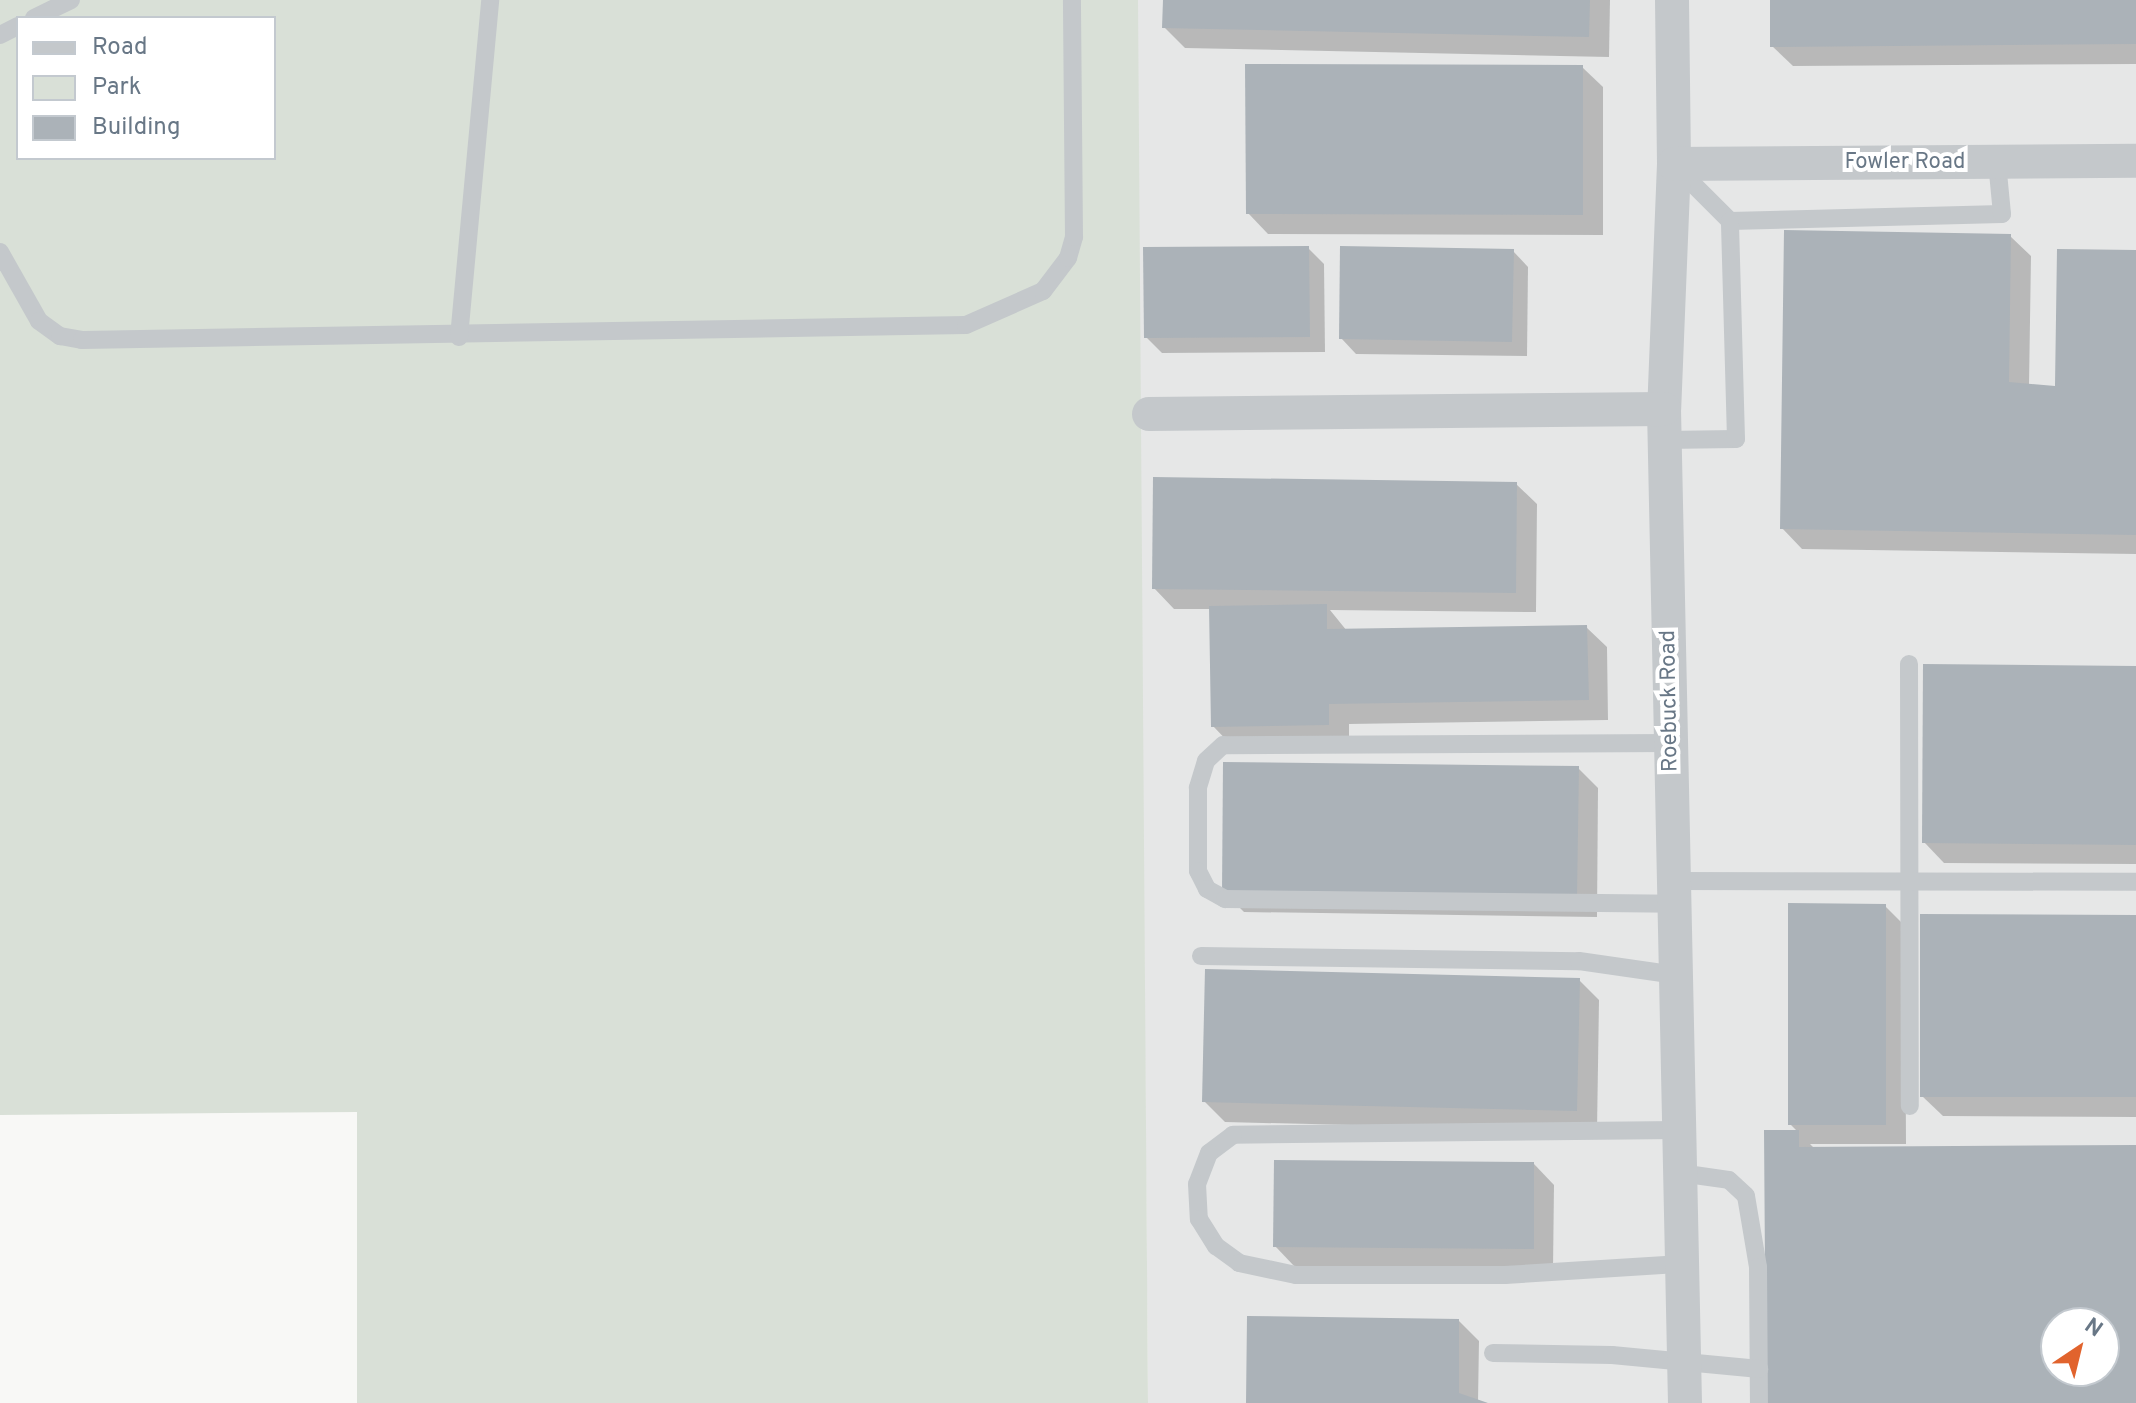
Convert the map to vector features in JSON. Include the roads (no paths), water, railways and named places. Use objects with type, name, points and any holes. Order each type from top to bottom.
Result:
[{"type":"street","name":"Roebuck Road","points":[[1672,0],[1674,164],[1664,425],[1685,1403]]},
{"type":"street","name":"Fowler Road","points":[[1674,164],[2136,161]]},
{"type":"street","points":[[1149,414],[1664,425]]},
{"type":"lane","points":[[38,16],[71,0]]},
{"type":"lane","points":[[459,337],[490,0]]},
{"type":"lane","points":[[0,252],[22,298],[39,321],[60,336],[459,337],[966,325],[1043,291],[1060,274],[1074,237],[1072,0]]},
{"type":"lane","points":[[1730,221],[2002,214],[1997,162]]},
{"type":"lane","points":[[1664,425],[1736,439],[1730,221],[1674,164]]},
{"type":"lane","points":[[1909,664],[1907,881],[1910,1106]]},
{"type":"lane","points":[[1671,743],[1223,745],[1206,761],[1198,788],[1198,871],[1207,889],[1225,899],[1674,893],[1907,881],[2136,882]]},
{"type":"lane","points":[[1201,956],[1579,961],[1676,975]]},
{"type":"lane","points":[[1679,1130],[1233,1135],[1209,1153],[1197,1184],[1199,1219],[1216,1246],[1239,1263],[1296,1275],[1505,1275],[1682,1264]]},
{"type":"lane","points":[[1680,1173],[1729,1180],[1746,1196],[1758,1267],[1759,1403]]},
{"type":"lane","points":[[1493,1353],[1612,1355],[1759,1369]]}]
